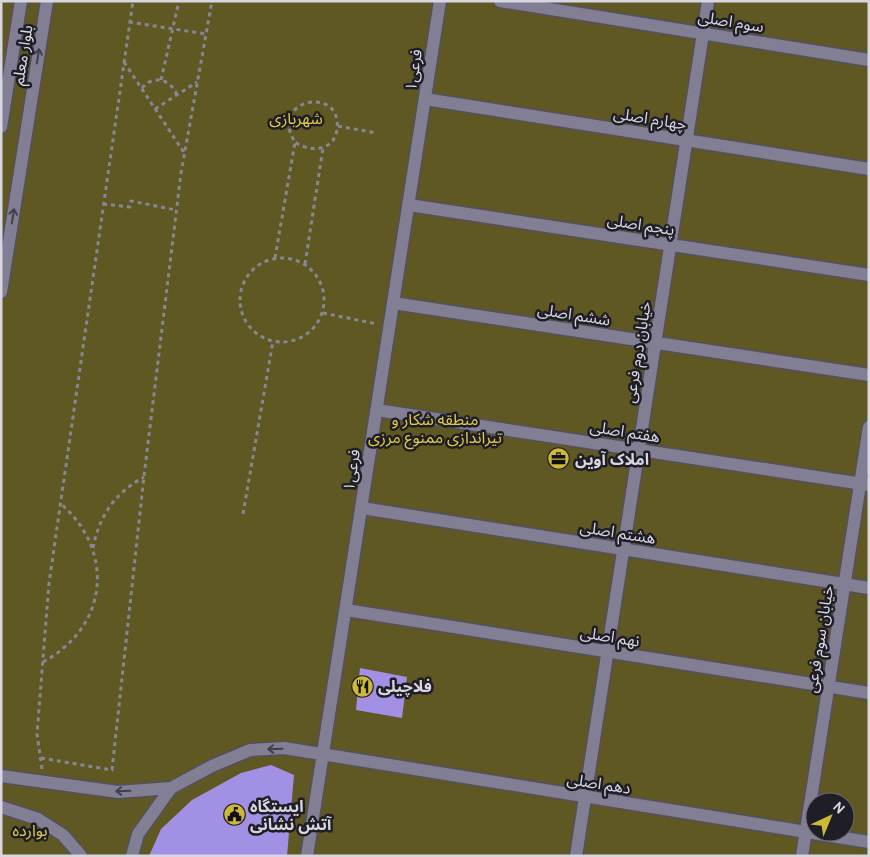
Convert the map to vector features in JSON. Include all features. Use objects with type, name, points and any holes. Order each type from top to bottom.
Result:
[{"type":"street","name":"بلوار معلم","points":[[1,127],[4,86],[21,1]]},
{"type":"street","name":"بلوار معلم","points":[[1,292],[3,264],[47,1]]},
{"type":"street","name":"فرعی۱","points":[[307,856],[440,1]]},
{"type":"street","name":"سوم اصلی","points":[[500,1],[869,60]]},
{"type":"street","name":"خیابان دوم فرعی","points":[[576,856],[708,1]]},
{"type":"street","name":"چهارم اصلی","points":[[425,100],[869,169]]},
{"type":"street","name":"پنجم اصلی","points":[[409,205],[869,275]]},
{"type":"street","name":"ششم اصلی","points":[[393,303],[869,375]]},
{"type":"street","name":"هفتم اصلی","points":[[377,410],[864,484]]},
{"type":"street","name":"خیابان سوم فرعی","points":[[812,792],[844,584],[864,484],[869,427]]},
{"type":"street","name":"هشتم اصلی","points":[[362,508],[869,588]]},
{"type":"street","name":"نهم اصلی","points":[[346,610],[869,694]]},
{"type":"street","name":"دهم اصلی","points":[[172,788],[212,766],[250,750],[284,748],[805,832]]},
{"type":"street","points":[[1,776],[118,792],[172,788]]},
{"type":"street","points":[[132,856],[138,834],[172,788]]},
{"type":"street","points":[[1,807],[38,819],[63,835],[81,856]]},
{"type":"street","name":"خیابان سوم فرعی","points":[[802,856],[805,838]]},
{"type":"street","name":"دهم اصلی","points":[[855,840],[869,842]]},
{"type":"path","points":[[44,782],[37,734],[49,583],[132,1]]},
{"type":"path","points":[[161,80],[178,1]]},
{"type":"path","points":[[41,758],[112,770],[144,476],[176,210],[212,1]]},
{"type":"path","points":[[130,22],[206,34]]},
{"type":"path","points":[[124,61],[185,154]]},
{"type":"path","points":[[142,88],[150,81],[161,80],[171,85],[177,95]]},
{"type":"path","points":[[155,109],[197,81]]},
{"type":"path","points":[[312,101],[327,105],[337,118],[338,126],[334,139],[323,148],[308,149],[295,142],[291,135],[290,120],[293,112],[305,103],[312,101]]},
{"type":"path","points":[[338,126],[376,134]]},
{"type":"path","points":[[274,258],[295,142]]},
{"type":"path","points":[[305,264],[323,148]]},
{"type":"path","points":[[103,204],[130,207],[132,200],[176,210]]},
{"type":"path","points":[[274,258],[296,260],[305,264],[312,270],[322,285],[324,294],[323,313],[312,330],[304,337],[294,341],[273,341],[263,338],[254,332],[242,314],[240,293],[248,274],[265,261],[274,258]]},
{"type":"path","points":[[323,313],[390,327]]},
{"type":"path","points":[[243,514],[273,341]]},
{"type":"path","points":[[93,548],[100,523],[112,501],[132,483],[144,476]]},
{"type":"path","points":[[42,662],[65,648],[82,628],[89,616],[95,597],[98,577],[93,548],[80,523],[60,503]]},
{"type":"green space","name":"منطقه شکار و تیراندازی ممنوع مرزی","points":[[1,1],[869,1],[869,856],[1,856]]},
{"type":"building","points":[[360,668],[407,677],[402,718],[356,710]]},
{"type":"building","name":"ایستگاه آتش نشانی","points":[[271,765],[294,775],[287,856],[149,856],[161,829],[192,800],[241,773]]},
{"type":"place","name":"املاک آوین","points":[[559,459]]},
{"type":"place","name":"فلاچیلی","points":[[362,686]]},
{"type":"place","name":"ایستگاه آتش نشانی","points":[[234,815]]},
{"type":"park label","name":"شهربازی","points":[[296,118]]},
{"type":"park label","name":"بوارده","points":[[30,830]]}]
